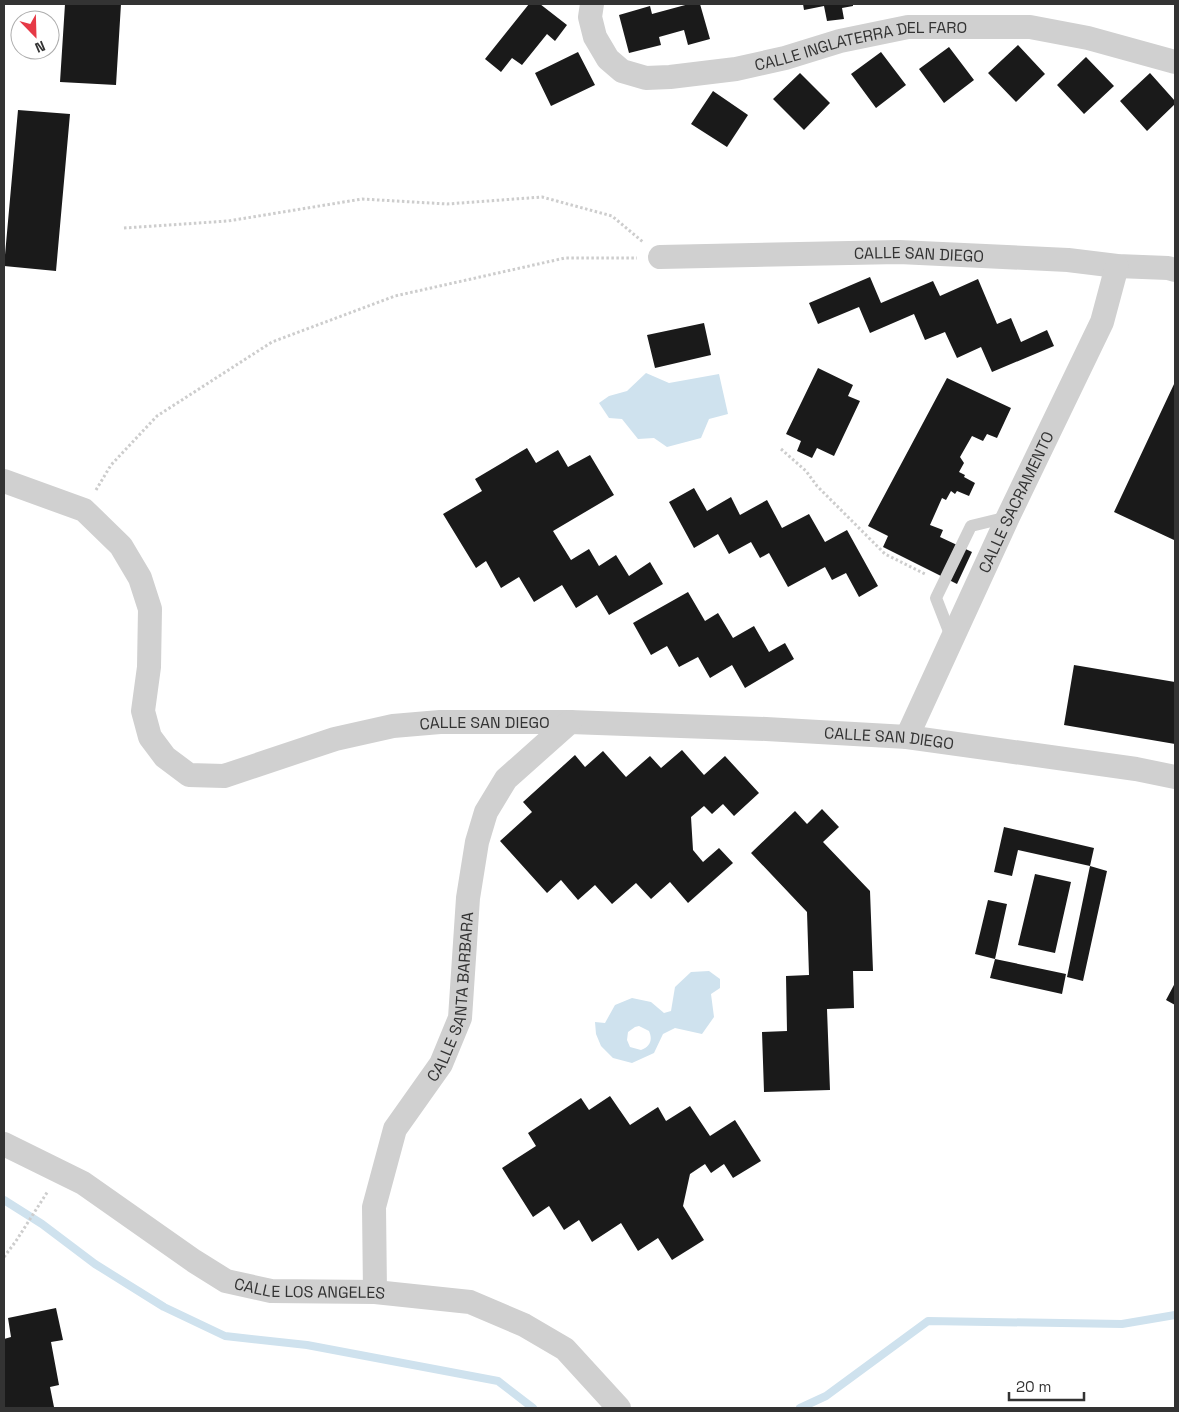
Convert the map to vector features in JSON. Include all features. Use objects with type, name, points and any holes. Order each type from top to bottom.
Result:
[{"type":"street","name":"CALLE INGLATERRA DEL FARO","points":[[592,4],[590,17],[595,37],[608,59],[622,71],[646,78],[736,69],[785,58],[840,41],[908,27],[1030,27],[1088,38],[1175,62]]},
{"type":"street","name":"CALLE SAN DIEGO","points":[[660,258],[899,252],[1068,260],[1175,270]]},
{"type":"street","name":"CALLE SACRAMENTO","points":[[907,737],[1008,517],[1102,322],[1117,266]]},
{"type":"street","name":"CALLE SAN DIEGO","points":[[4,481],[84,510],[121,546],[140,578],[150,609],[149,667],[143,711],[150,737],[165,757],[189,775],[224,776],[336,739],[393,726],[440,722],[570,722],[907,737],[1136,769],[1175,777]]},
{"type":"street","name":"CALLE SANTA BARBARA","points":[[375,1292],[374,1207],[395,1130],[441,1064],[460,1018],[468,898],[477,842],[486,812],[506,779],[570,722]]},
{"type":"street","name":"CALLE LOS ANGELES","points":[[4,1144],[82,1184],[226,1281],[271,1291],[375,1292],[470,1302],[524,1325],[564,1349],[619,1408]]},
{"type":"lane","points":[[952,639],[936,598],[971,526],[1008,517]]},
{"type":"path","points":[[124,228],[228,221],[362,198],[447,204],[542,197],[612,216],[660,258]]},
{"type":"path","points":[[84,510],[111,465],[157,416],[272,342],[395,296],[566,258],[660,258]]},
{"type":"path","points":[[781,449],[806,471],[817,486],[884,554],[943,584]]},
{"type":"path","points":[[4,1257],[38,1206]]},
{"type":"water","points":[[646,373],[669,383],[719,374],[728,414],[709,419],[701,438],[667,447],[654,438],[638,439],[622,419],[609,418],[599,403],[609,396],[627,391]]},
{"type":"water","points":[[709,971],[720,979],[720,988],[711,994],[714,1017],[702,1034],[675,1028],[663,1034],[654,1053],[632,1063],[613,1058],[601,1046],[596,1034],[595,1022],[605,1023],[615,1005],[632,998],[651,1002],[664,1013],[671,1011],[675,987],[691,972]],"holes":[[[639,1026],[649,1031],[651,1040],[647,1047],[641,1050],[630,1047],[627,1040],[628,1032]]]},
{"type":"building","points":[[65,4],[121,4],[116,85],[60,82]]},
{"type":"building","points":[[529,4],[540,4],[567,25],[555,41],[547,34],[522,65],[512,58],[501,72],[485,59]]},
{"type":"building","points":[[689,4],[700,4],[710,39],[688,45],[684,30],[659,37],[661,45],[629,53],[619,15],[650,6],[652,14]]},
{"type":"building","points":[[803,4],[853,4],[853,6],[842,8],[844,19],[827,21],[824,6],[804,10]]},
{"type":"building","points":[[1018,45],[1045,74],[1016,102],[988,73]]},
{"type":"building","points":[[949,47],[974,80],[944,103],[919,69]]},
{"type":"building","points":[[578,52],[595,85],[551,106],[535,73]]},
{"type":"building","points":[[881,52],[906,85],[876,108],[851,74]]},
{"type":"building","points":[[1086,57],[1114,86],[1084,114],[1057,85]]},
{"type":"building","points":[[800,73],[830,103],[804,130],[773,99]]},
{"type":"building","points":[[1150,73],[1175,101],[1175,104],[1147,131],[1120,101]]},
{"type":"building","points":[[713,91],[748,115],[727,147],[691,124]]},
{"type":"building","points":[[18,110],[70,114],[56,271],[4,266]]},
{"type":"building","points":[[870,277],[881,303],[933,281],[940,296],[978,279],[997,324],[1011,318],[1021,342],[1047,330],[1054,346],[992,372],[981,347],[957,358],[945,332],[925,340],[914,314],[870,333],[859,307],[818,324],[809,303]]},
{"type":"building","points":[[704,323],[711,355],[655,368],[647,335]]},
{"type":"building","points":[[818,368],[853,385],[848,396],[860,401],[834,456],[817,448],[812,458],[797,451],[801,441],[786,434]]},
{"type":"building","points":[[947,378],[1011,408],[997,438],[987,434],[983,441],[972,436],[960,457],[964,463],[959,472],[975,483],[969,496],[957,491],[955,494],[951,491],[946,500],[942,498],[930,525],[943,530],[940,537],[972,552],[957,584],[883,547],[888,536],[868,526]]},
{"type":"building","points":[[1175,382],[1175,538],[1174,540],[1114,512]]},
{"type":"building","points":[[527,448],[536,463],[558,450],[568,467],[590,455],[614,495],[553,531],[571,560],[589,549],[599,566],[616,555],[629,576],[650,562],[663,584],[609,615],[597,595],[576,608],[562,585],[534,602],[519,577],[501,588],[486,561],[476,568],[443,514],[482,491],[475,479]]},
{"type":"building","points":[[694,488],[707,511],[731,497],[740,515],[767,500],[782,528],[809,514],[825,542],[847,530],[878,586],[859,597],[846,573],[832,580],[825,567],[788,587],[769,553],[760,558],[751,542],[729,554],[718,534],[694,548],[669,502]]},
{"type":"building","points":[[688,592],[705,621],[718,613],[733,638],[754,626],[769,652],[785,643],[794,659],[745,688],[732,665],[710,678],[698,657],[679,667],[667,646],[651,655],[633,623]]},
{"type":"building","points":[[1074,665],[1175,682],[1175,744],[1064,725]]},
{"type":"building","points":[[682,750],[704,775],[725,756],[759,793],[734,816],[723,804],[712,814],[704,806],[691,817],[693,850],[703,862],[719,848],[733,863],[688,903],[670,882],[651,899],[636,883],[612,904],[595,885],[578,900],[561,880],[547,893],[500,841],[532,812],[523,802],[575,755],[585,767],[603,751],[626,777],[650,756],[661,768]]},
{"type":"building","points":[[822,809],[839,827],[823,842],[870,891],[873,971],[853,971],[854,1008],[827,1009],[830,1090],[764,1092],[762,1032],[787,1031],[786,976],[809,975],[807,912],[751,853],[795,811],[807,824]]},
{"type":"building","points":[[1004,827],[1094,848],[1090,866],[1018,850],[1012,876],[994,872]]},
{"type":"building","points":[[1090,866],[1107,871],[1083,981],[1067,977]]},
{"type":"building","points":[[1035,874],[1071,882],[1055,953],[1018,945]]},
{"type":"building","points":[[988,900],[1007,904],[995,959],[975,954]]},
{"type":"building","points":[[995,959],[1066,974],[1062,994],[990,978]]},
{"type":"building","points":[[1175,983],[1175,1005],[1166,1000]]},
{"type":"building","points":[[610,1096],[630,1125],[658,1107],[666,1121],[690,1106],[710,1136],[735,1120],[761,1161],[733,1178],[724,1164],[711,1173],[705,1164],[690,1174],[683,1206],[704,1240],[672,1260],[658,1238],[638,1251],[621,1223],[592,1242],[579,1220],[564,1230],[549,1206],[533,1217],[502,1168],[536,1146],[528,1133],[581,1098],[589,1110]]},
{"type":"building","points":[[56,1308],[63,1340],[51,1342],[59,1385],[50,1387],[54,1407],[4,1408],[4,1339],[11,1337],[8,1318]]},
{"type":"waterway","points":[[4,1200],[42,1224],[95,1264],[164,1307],[225,1336],[307,1345],[498,1381],[533,1408]]},
{"type":"waterway","points":[[800,1408],[826,1396],[928,1321],[1122,1324],[1175,1315]]}]
